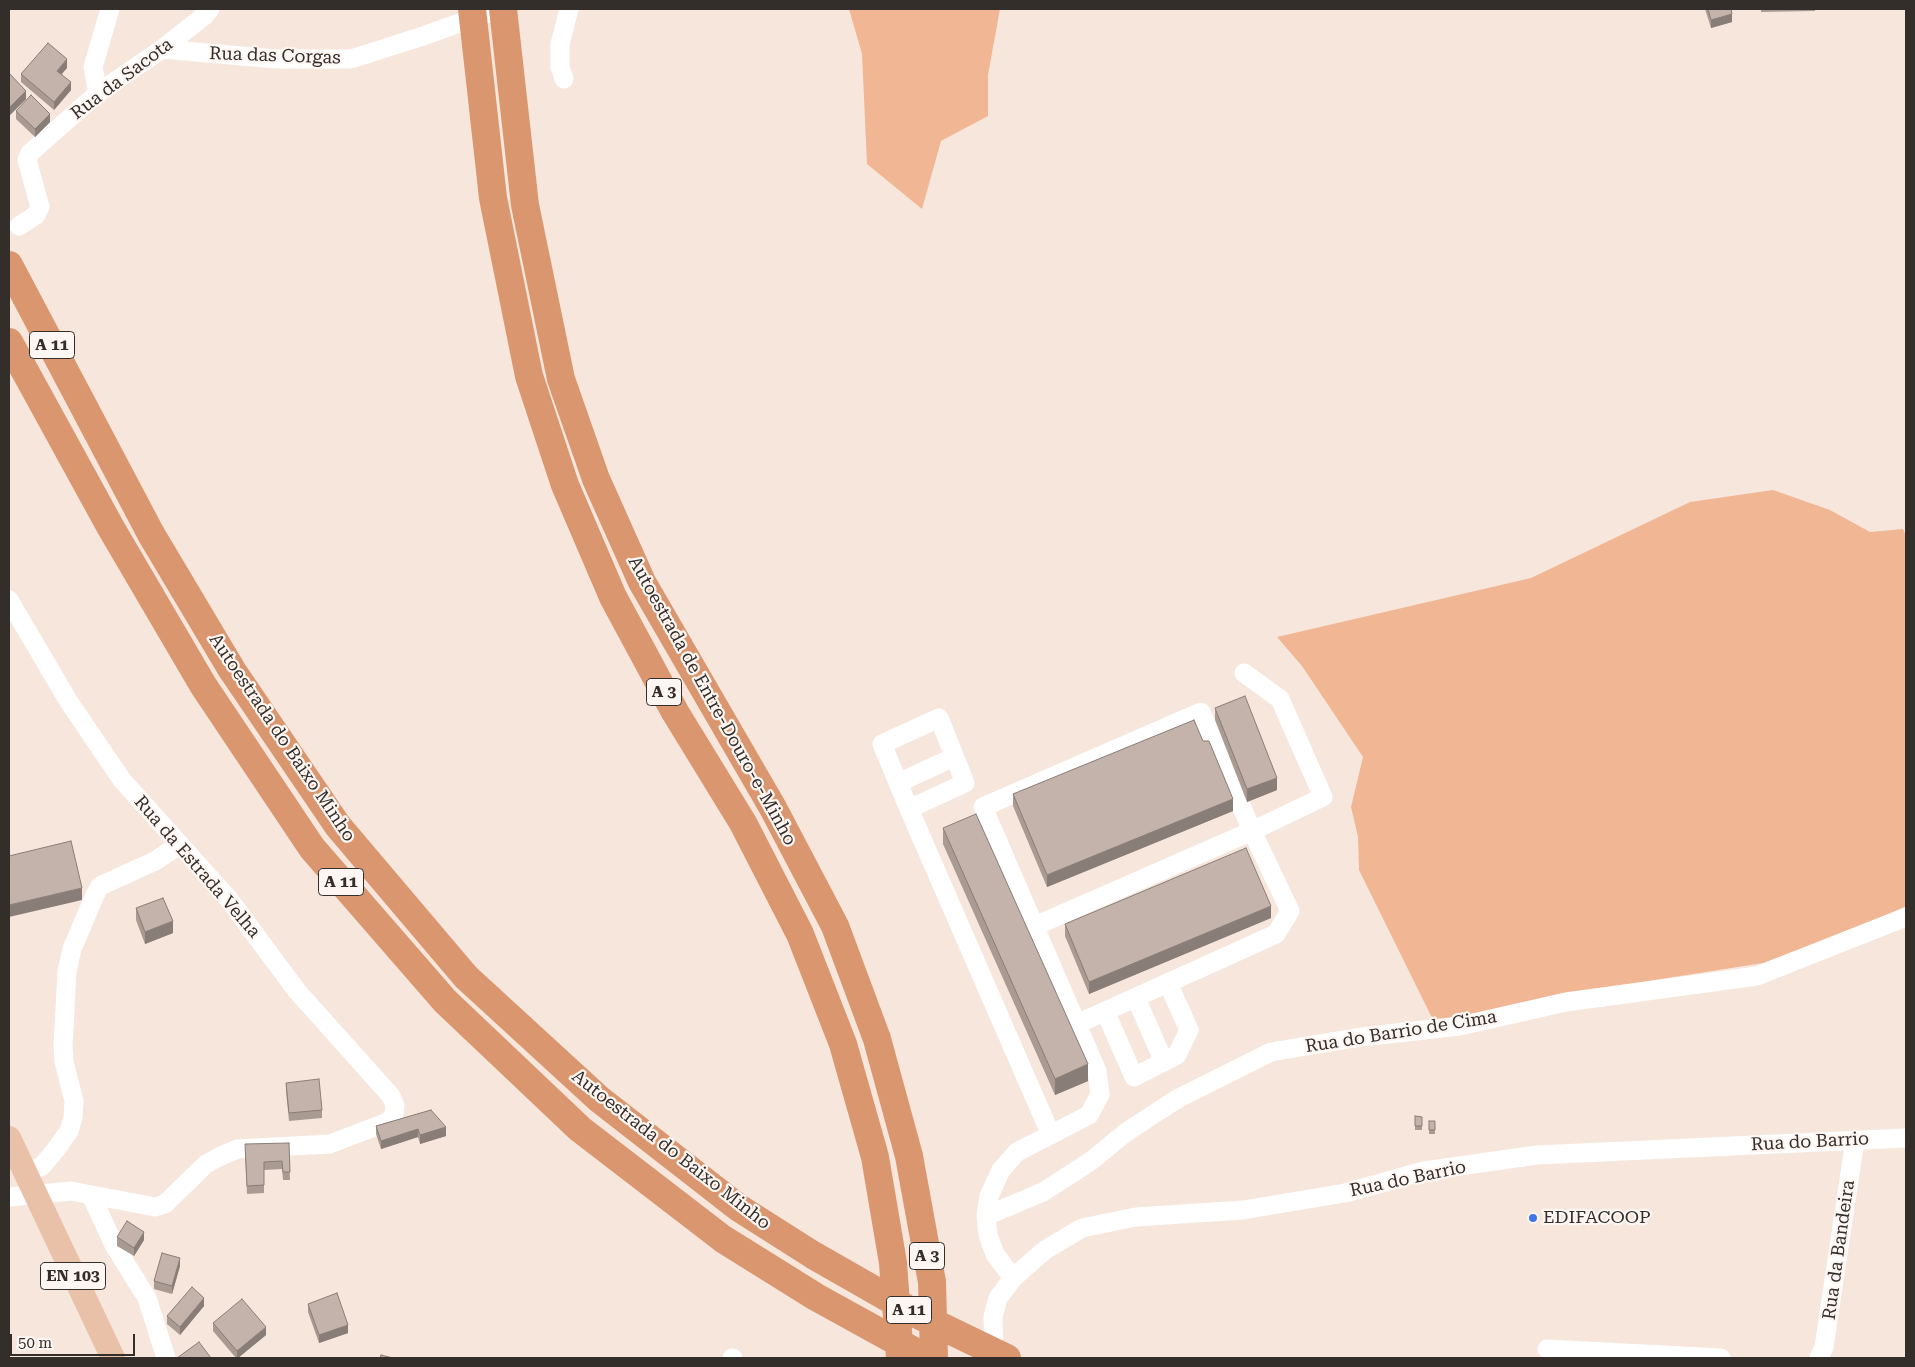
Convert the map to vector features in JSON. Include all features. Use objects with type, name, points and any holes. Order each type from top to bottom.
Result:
[{"type":"highway","name":"Autoestrada de Entre-Douro-e-Minho","points":[[472,9],[493,198],[529,376],[565,485],[614,597],[675,712],[748,832],[800,934],[843,1044],[875,1157],[893,1263],[900,1358]]},
{"type":"highway","name":"Autoestrada de Entre-Douro-e-Minho","points":[[503,9],[525,205],[561,379],[596,479],[642,582],[773,808],[835,926],[877,1039],[909,1156],[932,1282],[934,1358]]},
{"type":"highway","name":"Autoestrada do Baixo Minho","points":[[9,265],[151,534],[232,670],[338,826],[466,977],[599,1100],[739,1208],[813,1255],[918,1315],[1007,1358]]},
{"type":"highway","name":"Autoestrada do Baixo Minho","points":[[9,342],[111,528],[202,685],[312,848],[445,1001],[580,1129],[723,1239],[816,1297],[926,1358]]},
{"type":"main road","name":"EN 103","points":[[9,1138],[22,1176],[113,1358]]},
{"type":"street","points":[[98,93],[93,67],[110,9]]},
{"type":"street","name":"Rua da Sacota","points":[[19,226],[36,215],[40,207],[27,160],[30,153],[98,93],[162,49],[204,16],[210,9]]},
{"type":"street","name":"Rua das Corgas","points":[[162,49],[276,59],[352,59],[420,38],[499,9]]},
{"type":"street","points":[[564,79],[560,67],[559,50],[569,9]]},
{"type":"street","name":"Rua da Estrada Velha","points":[[9,600],[69,702],[122,780],[179,846],[228,898],[297,991],[391,1096],[395,1104],[394,1114],[390,1121],[330,1144],[237,1149],[206,1164],[165,1204],[155,1207],[91,1195]]},
{"type":"street","points":[[1035,926],[1252,831],[1323,797],[1280,698],[1244,673]]},
{"type":"street","points":[[1013,1278],[995,1254],[988,1235],[986,1216],[989,1196],[1001,1170],[1017,1152],[1089,1115],[1100,1094],[1097,1071],[983,807],[1201,712],[1252,831],[1290,911],[1276,934],[1077,1024]]},
{"type":"street","points":[[909,808],[965,783],[939,718],[882,744],[898,783],[1051,1135]]},
{"type":"street","points":[[898,783],[954,757]]},
{"type":"street","points":[[9,1197],[22,1176],[42,1166],[57,1148],[69,1131],[73,1118],[74,1101],[64,1062],[63,1046],[67,971],[72,949],[95,895],[100,886],[155,861],[179,846]]},
{"type":"street","name":"Rua do Barrio de Cima","points":[[986,1216],[1043,1192],[1091,1161],[1125,1132],[1177,1099],[1271,1052],[1361,1037],[1460,1026],[1566,1002],[1757,976],[1906,917]]},
{"type":"street","points":[[1105,1011],[1134,1078],[1177,1055],[1189,1030],[1168,982]]},
{"type":"street","points":[[1136,998],[1164,1062]]},
{"type":"street","name":"Rua do Barrio","points":[[994,1358],[993,1317],[998,1298],[1013,1278],[1045,1250],[1082,1228],[1136,1218],[1243,1210],[1345,1193],[1424,1171],[1537,1155],[1906,1138]]},
{"type":"street","name":"Rua da Bandeira","points":[[1819,1358],[1824,1347],[1855,1140]]},
{"type":"street","points":[[22,1176],[91,1195],[114,1245],[147,1298],[166,1358]]},
{"type":"street","points":[[1547,1349],[1721,1358]]},
{"type":"shaded area","points":[[849,9],[1000,9],[988,75],[988,116],[941,141],[922,209],[867,164],[862,54]]},
{"type":"shaded area","points":[[1773,490],[1830,510],[1870,532],[1903,529],[1906,536],[1906,906],[1883,918],[1763,963],[1553,996],[1436,1026],[1359,870],[1358,837],[1351,807],[1363,757],[1302,666],[1277,637],[1531,578],[1690,502]]},
{"type":"building","points":[[1708,9],[1731,9],[1732,14],[1711,20]]},
{"type":"building","points":[[48,43],[67,59],[57,71],[71,82],[54,102],[21,74]]},
{"type":"building","points":[[9,73],[26,91],[10,107],[9,105]]},
{"type":"building","points":[[31,95],[50,114],[35,129],[16,111]]},
{"type":"building","points":[[1245,696],[1277,778],[1247,789],[1215,708]]},
{"type":"building","points":[[1194,720],[1203,741],[1209,741],[1233,799],[1047,875],[1013,794]]},
{"type":"building","points":[[976,814],[1088,1064],[1055,1079],[943,828]]},
{"type":"building","points":[[71,841],[82,888],[9,905],[9,856]]},
{"type":"building","points":[[1246,848],[1271,906],[1089,982],[1065,924]]},
{"type":"building","points":[[163,898],[173,921],[145,932],[136,908]]},
{"type":"building","points":[[319,1079],[322,1110],[289,1113],[286,1083]]},
{"type":"building","points":[[431,1110],[446,1127],[420,1135],[418,1129],[381,1141],[376,1126]]},
{"type":"building","points":[[1415,1116],[1422,1117],[1422,1126],[1415,1126]]},
{"type":"building","points":[[1429,1121],[1435,1121],[1435,1130],[1429,1130]]},
{"type":"building","points":[[289,1143],[290,1172],[283,1172],[282,1161],[264,1162],[264,1185],[247,1186],[245,1144]]},
{"type":"building","points":[[127,1221],[144,1232],[134,1248],[117,1237]]},
{"type":"building","points":[[162,1253],[180,1258],[172,1286],[154,1281]]},
{"type":"building","points":[[192,1287],[204,1298],[180,1327],[167,1316]]},
{"type":"building","points":[[337,1293],[348,1325],[319,1335],[308,1304]]},
{"type":"building","points":[[242,1299],[266,1327],[237,1351],[213,1323]]},
{"type":"building","points":[[199,1342],[211,1358],[177,1358]]},
{"type":"building","points":[[381,1355],[393,1358],[380,1358]]},
{"type":"place","name":"EDIFACOOP","points":[[1533,1218]]}]
